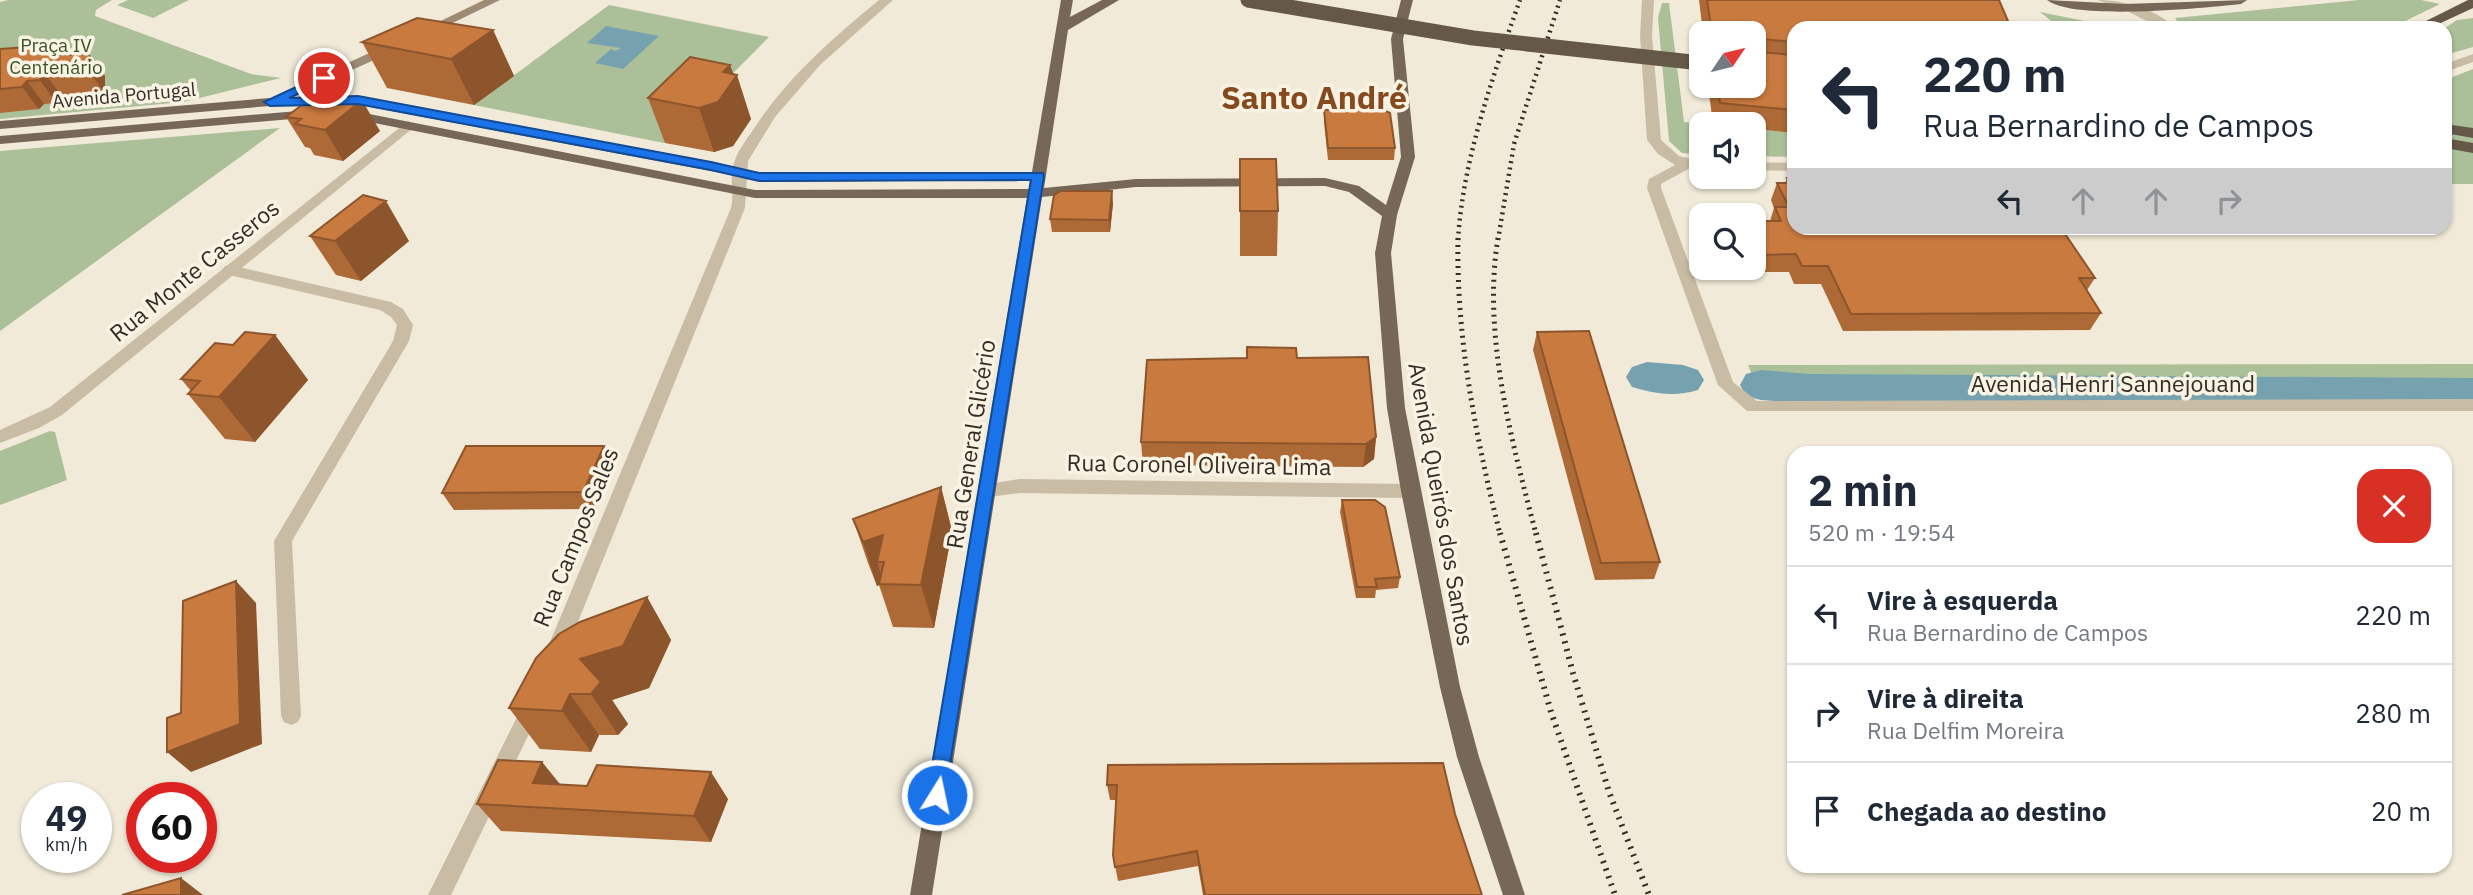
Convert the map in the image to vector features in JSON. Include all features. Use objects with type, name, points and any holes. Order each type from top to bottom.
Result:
[{"type":"highway","points":[[1248,0],[1322,14],[1545,47],[1689,62]]},
{"type":"highway","points":[[1316,0],[1562,37],[1689,50]]},
{"type":"highway","points":[[2453,0],[2472,4]]},
{"type":"highway","points":[[2433,21],[2472,4]]},
{"type":"highway","points":[[2452,130],[2473,133]]},
{"type":"highway","points":[[2452,144],[2473,148]]},
{"type":"main road","points":[[413,33],[467,0]]},
{"type":"main road","points":[[247,119],[270,102],[413,33],[494,0]]},
{"type":"main road","name":"Rua General Glicério","points":[[921,895],[1067,0]]},
{"type":"main road","points":[[1064,27],[1093,8],[1113,0]]},
{"type":"main road","name":"Avenida Queirós dos Santos","points":[[1407,0],[1397,32],[1400,93],[1408,153],[1390,215],[1383,253],[1396,408],[1440,640],[1468,757],[1514,895]]},
{"type":"main road","points":[[2053,0],[2090,7],[2133,9],[2241,0]]},
{"type":"main road","points":[[247,119],[252,103],[265,92],[391,34]]},
{"type":"main road","points":[[337,71],[331,86],[341,99]]},
{"type":"main road","name":"Avenida Portugal","points":[[0,125],[252,103],[341,99],[769,178],[1037,184]]},
{"type":"main road","name":"Avenida Portugal","points":[[0,140],[340,112],[755,194],[1037,184]]},
{"type":"main road","points":[[1037,184],[1325,182],[1354,189],[1390,215]]},
{"type":"street","points":[[740,173],[744,156],[789,88],[832,44],[887,0]]},
{"type":"street","points":[[1647,0],[1646,36],[1654,141],[1662,152],[1689,163]]},
{"type":"street","points":[[2104,0],[2133,9],[2156,21]]},
{"type":"street","points":[[2452,66],[2473,58]]},
{"type":"street","name":"Rua Monte Casseros","points":[[0,438],[57,411],[408,125]]},
{"type":"street","points":[[1766,166],[1787,167]]},
{"type":"street","name":"Avenida Henri Sannejouand","points":[[1689,167],[1654,182],[1654,188],[1726,385],[1753,407],[2473,405]]},
{"type":"street","name":"Rua Campos Sales","points":[[439,895],[546,677],[740,204],[740,173]]},
{"type":"street","points":[[230,270],[384,306],[397,313],[405,325],[401,341],[283,541],[291,716]]},
{"type":"street","name":"Rua Coronel Oliveira Lima","points":[[988,490],[1006,486],[1030,486],[1410,491]]},
{"type":"green space","name":"Praça IV Centenário","points":[[112,0],[96,10],[95,16],[251,74],[281,78],[183,102],[0,119],[0,2]]},
{"type":"green space","points":[[128,0],[189,0],[153,18],[117,5]]},
{"type":"green space","points":[[2359,0],[2421,0],[2440,4],[2405,21],[2177,21],[2175,18]]},
{"type":"green space","points":[[1662,3],[1669,3],[1684,122],[1689,123],[1689,154],[1682,153],[1669,141],[1658,18]]},
{"type":"green space","points":[[609,5],[769,37],[664,143],[474,105]]},
{"type":"green space","points":[[2040,12],[2085,21],[2051,21]]},
{"type":"green space","points":[[2473,18],[2473,47],[2452,53],[2452,23]]},
{"type":"green space","points":[[2473,69],[2473,184],[2452,184],[2452,77]]},
{"type":"green space","points":[[280,128],[0,331],[0,151]]},
{"type":"green space","points":[[1766,130],[1787,132],[1787,157],[1766,156]]},
{"type":"green space","points":[[2473,364],[2473,397],[1777,396],[1758,385],[1748,365]]},
{"type":"green space","points":[[50,431],[55,432],[67,480],[0,505],[0,451]]},
{"type":"water","points":[[606,26],[659,36],[623,69],[595,63],[611,49],[615,51],[621,48],[587,43]]},
{"type":"building","points":[[1707,0],[1999,0],[2008,21],[1787,21],[1787,41],[1766,39],[1766,21],[1710,21]]},
{"type":"building","points":[[417,18],[493,30],[451,59],[362,42]]},
{"type":"building","points":[[57,45],[53,50],[64,50],[60,55],[89,54],[89,71],[45,74],[40,80],[27,81],[22,87],[0,89],[0,49]]},
{"type":"building","points":[[1766,53],[1787,54],[1787,109],[1720,103],[1719,98],[1766,98]]},
{"type":"building","points":[[690,57],[730,65],[723,72],[737,75],[718,102],[699,108],[648,98]]},
{"type":"building","points":[[315,95],[362,100],[325,130],[295,124],[301,119],[286,117]]},
{"type":"building","points":[[1381,109],[1390,113],[1395,148],[1328,148],[1324,110]]},
{"type":"building","points":[[1240,159],[1276,159],[1278,211],[1240,211]]},
{"type":"building","points":[[1777,183],[1787,183],[1787,203]]},
{"type":"building","points":[[1061,191],[1112,191],[1109,220],[1050,219],[1054,195]]},
{"type":"building","points":[[363,195],[386,201],[335,241],[310,236]]},
{"type":"building","points":[[1775,207],[1787,207],[1787,235],[2066,235],[2095,278],[2079,278],[2101,313],[1851,314],[1828,266],[1802,266],[1796,254],[1766,255],[1766,221],[1781,221]]},
{"type":"building","points":[[1589,331],[1660,562],[1601,563],[1537,332]]},
{"type":"building","points":[[245,332],[275,335],[219,397],[188,394],[200,381],[181,379],[215,343],[233,345]]},
{"type":"building","points":[[1247,347],[1296,348],[1297,358],[1368,357],[1376,437],[1366,444],[1141,442],[1147,360],[1247,358]]},
{"type":"building","points":[[466,446],[604,446],[583,492],[442,493]]},
{"type":"building","points":[[941,487],[921,585],[879,584],[884,562],[877,562],[883,535],[863,542],[853,519]]},
{"type":"building","points":[[1342,500],[1375,500],[1385,507],[1400,577],[1375,579],[1377,587],[1357,587]]},
{"type":"building","points":[[236,581],[240,724],[167,752],[167,718],[181,713],[183,601]]},
{"type":"building","points":[[647,597],[623,646],[580,659],[601,682],[591,694],[570,694],[562,711],[509,708],[536,658],[559,634],[580,622]]},
{"type":"building","points":[[498,760],[542,762],[533,783],[587,786],[597,765],[711,772],[694,816],[477,804]]},
{"type":"building","points":[[1443,763],[1455,814],[1482,895],[1205,895],[1197,851],[1115,867],[1113,855],[1117,785],[1107,785],[1108,765]]},
{"type":"building","points":[[181,878],[181,895],[122,895]]},
{"type":"waterway","points":[[1647,377],[1683,380]]},
{"type":"waterway","points":[[1761,385],[1810,389],[2473,393]]},
{"type":"railway","points":[[1458,240],[1466,179],[1481,118],[1520,0]]},
{"type":"railway","points":[[1498,240],[1514,144],[1560,0]]},
{"type":"railway","points":[[1498,238],[1494,275],[1497,350],[1509,425],[1536,534]]},
{"type":"railway","points":[[1458,240],[1460,313],[1469,388],[1500,534]]},
{"type":"railway","points":[[1500,533],[1551,712],[1615,895]]},
{"type":"railway","points":[[1536,533],[1573,673],[1609,792],[1649,895]]},
{"type":"district","name":"Santo André","points":[[1314,97]]},
{"type":"route","points":[[324,78],[270,102],[358,100],[759,177],[1038,176],[937,795]]}]
